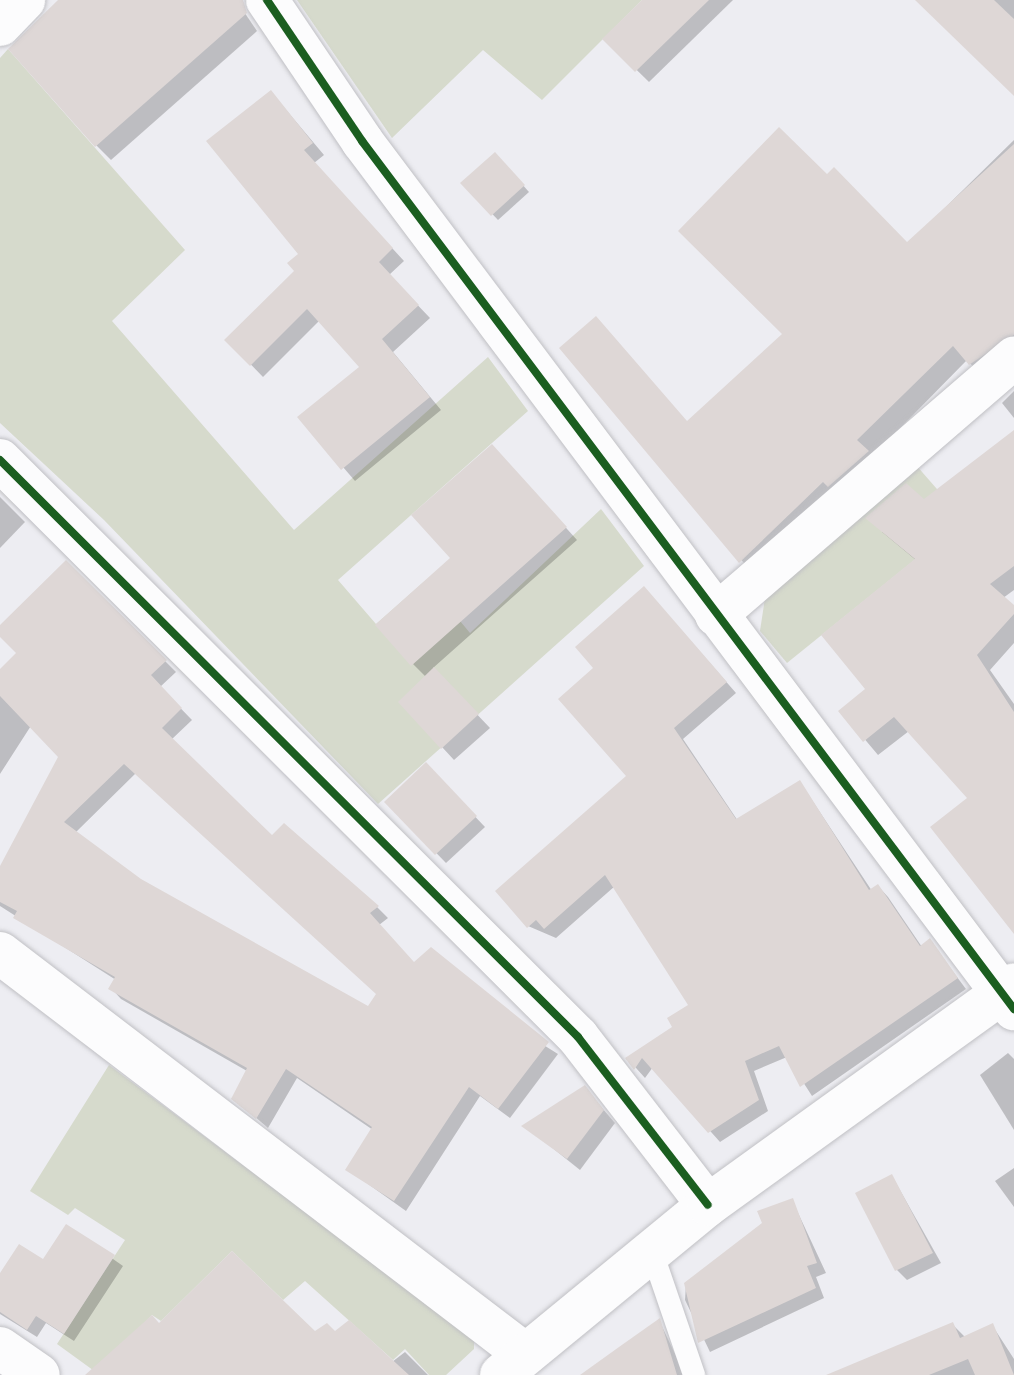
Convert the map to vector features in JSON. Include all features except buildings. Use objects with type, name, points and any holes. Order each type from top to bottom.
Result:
[{"type":"street","points":[[0,25],[24,0]]},
{"type":"street","points":[[0,953],[513,1365],[708,1205],[1010,995],[716,615],[362,141],[267,0]]},
{"type":"street","points":[[716,615],[1014,358]]},
{"type":"street","points":[[0,460],[578,1037],[708,1205]]},
{"type":"street","points":[[0,1348],[39,1375]]},
{"type":"lane","points":[[652,1252],[694,1375]]},
{"type":"shaded area","points":[[297,0],[642,0],[542,100],[483,50],[392,138]]},
{"type":"shaded area","points":[[8,49],[185,250],[112,321],[294,530],[488,357],[528,411],[338,580],[376,624],[426,580],[470,633],[601,509],[644,566],[378,804],[104,520],[0,423],[0,58]]},
{"type":"shaded area","points":[[909,457],[964,520],[787,663],[760,631],[765,598]]},
{"type":"shaded area","points":[[109,1065],[474,1338],[474,1349],[446,1375],[429,1375],[405,1349],[393,1360],[305,1281],[283,1300],[232,1251],[161,1321],[152,1315],[97,1373],[57,1344],[125,1240],[75,1208],[68,1215],[30,1191]]},
{"type":"cycle path","points":[[267,0],[362,141],[1014,1009]]},
{"type":"cycle path","points":[[0,460],[578,1037],[708,1205]]}]
